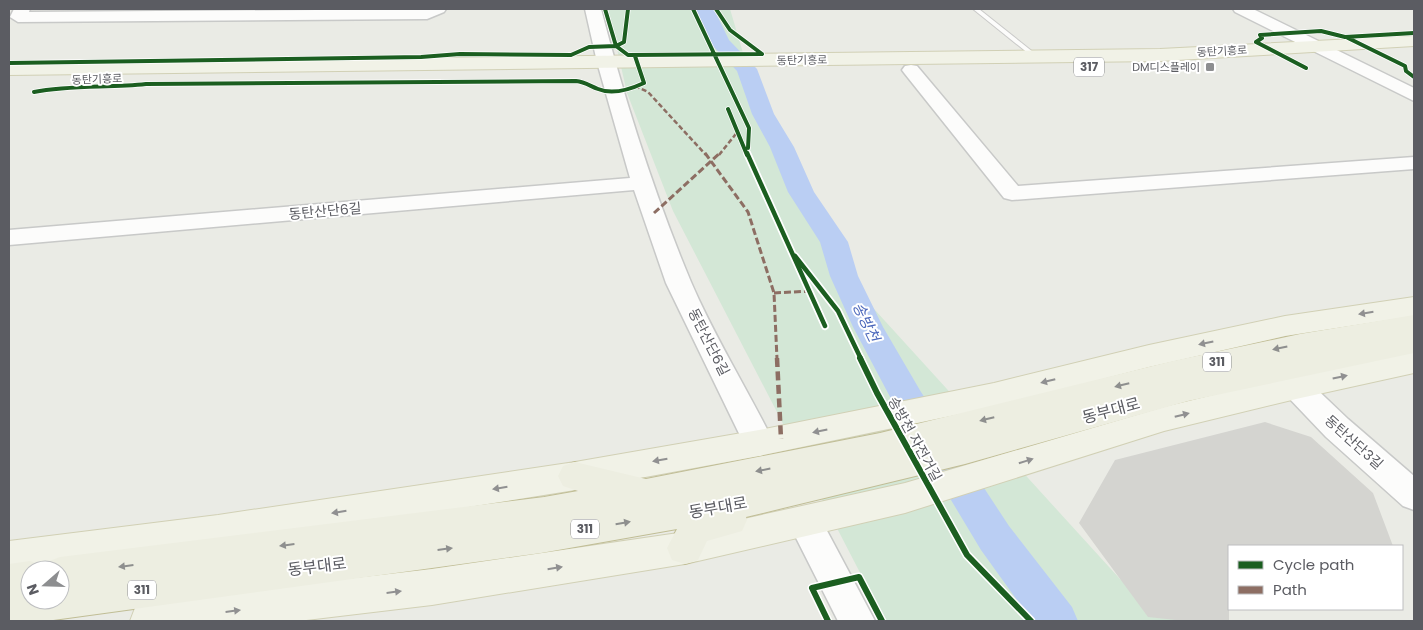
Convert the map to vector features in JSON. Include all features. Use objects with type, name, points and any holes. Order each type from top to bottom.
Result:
[{"type":"highway","name":"동부대로","points":[[9,608],[541,537],[753,501],[958,440],[1173,372],[1300,344],[1414,325]]},
{"type":"highway","name":"동부대로","points":[[958,440],[1188,389],[1414,343]]},
{"type":"highway","name":"동부대로","points":[[70,573],[544,512],[648,493],[882,462]]},
{"type":"highway","points":[[685,548],[696,528],[856,492],[882,462]]},
{"type":"highway","points":[[575,476],[648,493]]},
{"type":"main road","name":"동탄기흥로","points":[[760,66],[1160,54],[1414,41]]},
{"type":"main road","name":"동탄기흥로","points":[[9,69],[760,66],[911,70],[1115,66],[1414,53]]},
{"type":"main road","name":"동탄기흥로","points":[[9,82],[607,67]]},
{"type":"main road","name":"동부대로","points":[[958,440],[994,395],[1149,356],[1275,328],[1414,306]]},
{"type":"main road","name":"동부대로","points":[[150,621],[432,588],[685,548],[805,522],[882,462],[958,440],[1164,419],[1296,387],[1414,362]]},
{"type":"main road","name":"동부대로","points":[[9,558],[218,531],[575,476],[759,443],[882,462]]},
{"type":"street","points":[[22,9],[18,17],[427,14],[438,9]]},
{"type":"street","name":"동탄산단6길","points":[[593,9],[607,67],[642,183],[679,283],[759,443]]},
{"type":"street","points":[[1241,9],[1252,11],[1414,96]]},
{"type":"street","points":[[911,70],[1012,193],[1414,163]]},
{"type":"street","name":"동탄산단6길","points":[[9,238],[642,183]]},
{"type":"street","name":"동탄산단3길","points":[[1296,387],[1337,428],[1414,496]]},
{"type":"street","points":[[805,522],[857,621]]},
{"type":"lane","points":[[976,9],[1036,57]]},
{"type":"lane","points":[[1235,9],[1252,11]]},
{"type":"green space","points":[[608,9],[730,9],[751,80],[844,276],[1120,579],[1189,621],[885,621],[673,211],[627,93]]},
{"type":"building","points":[[1265,422],[1311,437],[1373,493],[1393,545],[1228,545],[1229,621],[1185,621],[1148,617],[1079,523],[1115,460]]},
{"type":"waterway","name":"송방천","points":[[705,9],[720,43],[747,69],[763,114],[782,147],[801,192],[834,242],[844,276],[868,327],[909,401],[995,538],[1057,621]]},
{"type":"marked path","points":[[635,86],[648,92],[713,162],[748,212],[774,293],[781,439]]},
{"type":"marked path","points":[[654,213],[713,162],[739,130]]},
{"type":"marked path","points":[[774,293],[811,291]]},
{"type":"cycle path","points":[[605,9],[616,46],[628,55],[762,54]]},
{"type":"cycle path","points":[[9,63],[421,57],[460,54],[571,55],[589,47],[616,46],[624,42],[628,9]]},
{"type":"cycle path","points":[[693,9],[749,128],[748,148]]},
{"type":"cycle path","points":[[716,9],[730,30],[762,54]]},
{"type":"cycle path","points":[[1306,68],[1256,42],[1262,38],[1260,35],[1321,31],[1345,37],[1414,33]]},
{"type":"cycle path","points":[[1348,38],[1405,66],[1406,71],[1414,77]]},
{"type":"cycle path","points":[[34,92],[55,88],[107,88],[146,84],[576,81],[585,82],[600,90],[630,90],[644,83],[635,56]]},
{"type":"cycle path","points":[[728,109],[825,326]]},
{"type":"cycle path","name":"송방천 자전거길","points":[[795,256],[838,311],[877,393],[967,555],[1031,621]]},
{"type":"cycle path","points":[[828,621],[812,588],[859,577],[882,621]]},
{"type":"place","name":"DM디스플레이","points":[[1210,67]]}]
